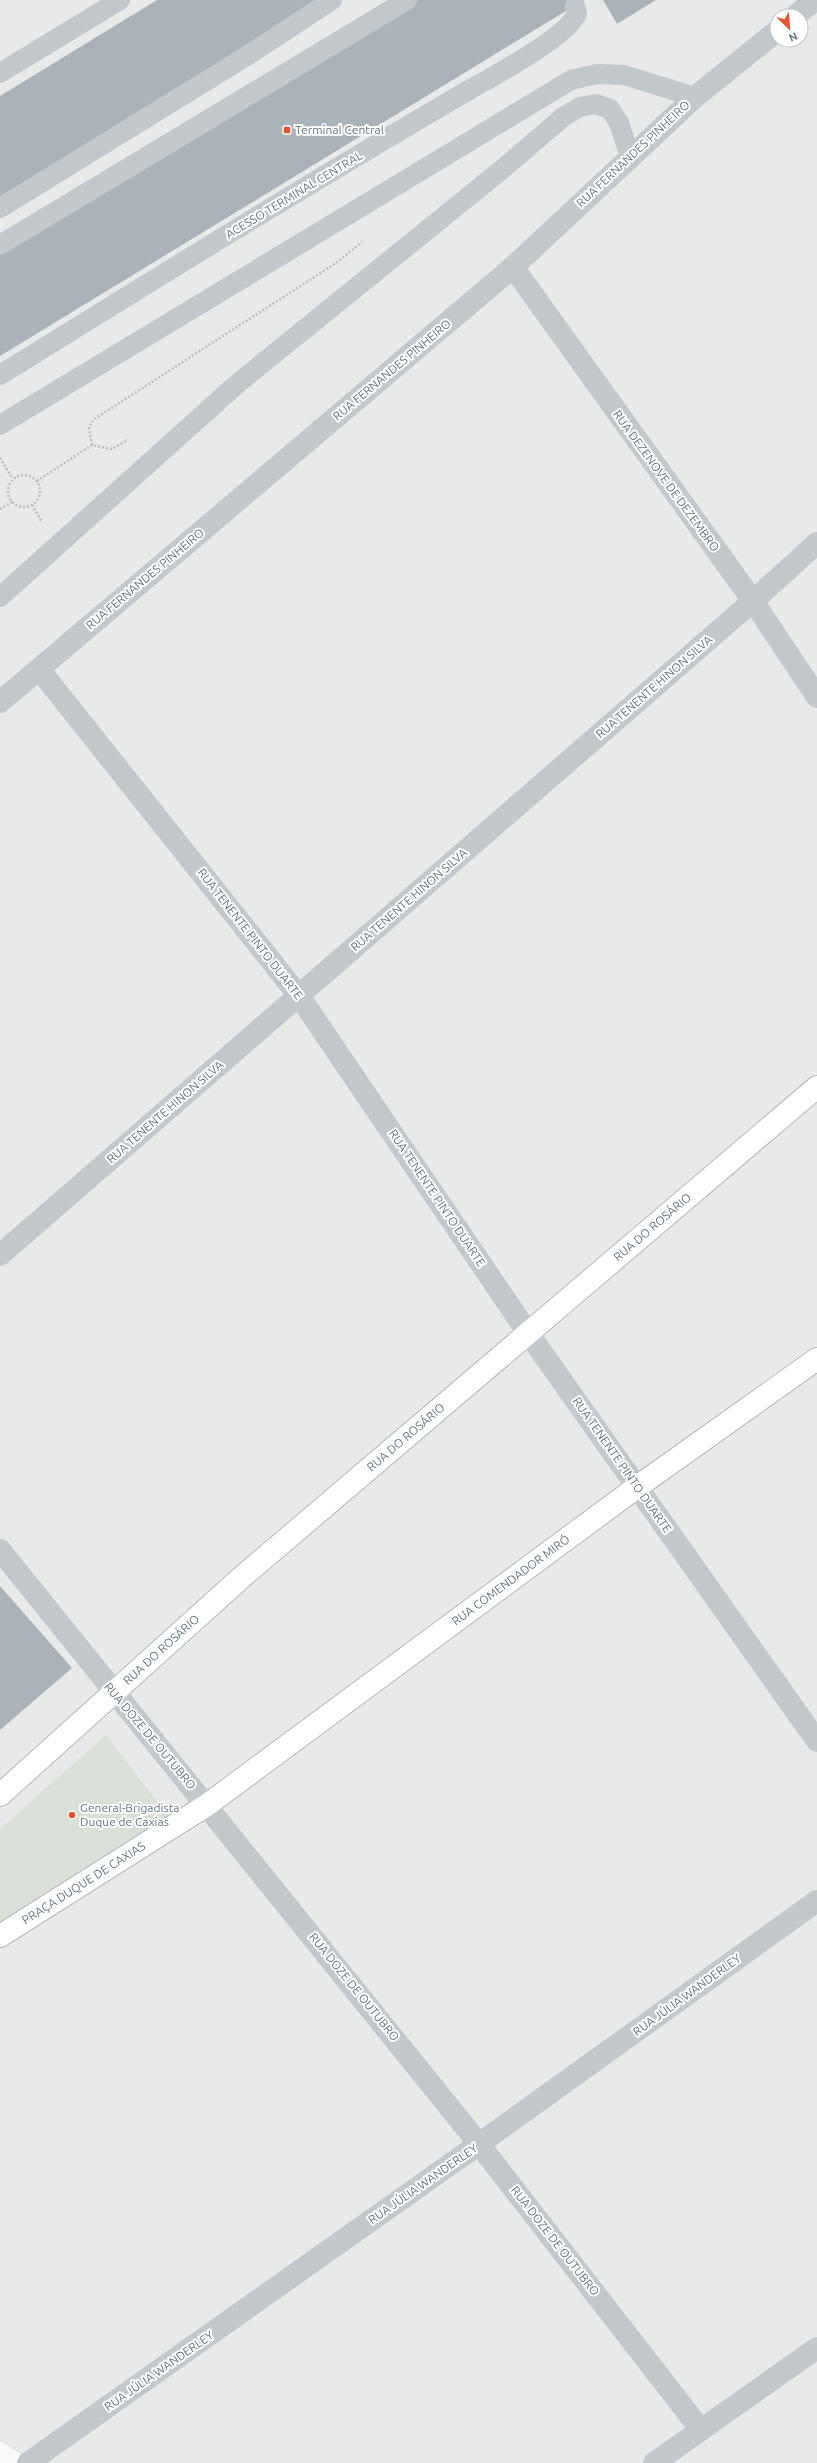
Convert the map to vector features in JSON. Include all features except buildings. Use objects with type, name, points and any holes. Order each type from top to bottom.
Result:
[{"type":"main road","name":"RUA DO ROSÁRIO","points":[[0,1795],[242,1577],[817,1087]]},
{"type":"main road","name":"RUA COMENDADOR MIRÓ","points":[[207,1805],[637,1487],[817,1359]]},
{"type":"main road","name":"PRAÇA DUQUE DE CAXIAS","points":[[0,1936],[207,1805]]},
{"type":"street","name":"RUA FERNANDES PINHEIRO","points":[[0,702],[513,267],[630,156],[695,97],[769,37]]},
{"type":"street","name":"RUA DEZENOVE DE DEZEMBRO","points":[[513,267],[753,602],[817,697]]},
{"type":"street","name":"RUA TENENTE HINON SILVA","points":[[0,1255],[753,602],[817,543]]},
{"type":"street","name":"RUA TENENTE PINTO DUARTE","points":[[39,669],[299,996],[528,1333],[817,1741]]},
{"type":"street","name":"RUA DOZE DE OUTUBRO","points":[[0,1550],[479,2144],[701,2430]]},
{"type":"street","name":"RUA JÚLIA WANDERLEY","points":[[28,2463],[479,2144],[817,1901]]},
{"type":"street","points":[[654,2463],[817,2348]]},
{"type":"lane","points":[[0,72],[120,0]]},
{"type":"lane","points":[[0,208],[250,54],[332,0]]},
{"type":"lane","points":[[0,245],[407,0]]},
{"type":"lane","name":"ACESSO TERMINAL CENTRAL","points":[[0,375],[324,176],[512,65],[567,28],[576,13],[575,6]]},
{"type":"lane","points":[[0,425],[571,80],[597,74],[624,75],[695,97]]},
{"type":"lane","points":[[0,597],[237,384],[506,167],[563,117],[580,107],[596,104],[610,110],[619,123],[630,156]]},
{"type":"path","points":[[37,481],[92,445],[88,428],[93,420],[336,263],[365,240]]},
{"type":"path","points":[[0,458],[12,478]]},
{"type":"path","points":[[22,474],[32,476],[37,481],[41,494],[36,503],[26,507],[16,506],[9,498],[7,488],[12,478],[22,474]]},
{"type":"path","points":[[0,509],[12,502]]},
{"type":"shaded area","points":[[0,0],[817,0],[817,2463],[34,2463],[0,2441]]},
{"type":"shaded area","points":[[106,1735],[173,1822],[0,1926],[0,1829]]},
{"type":"place","name":"Terminal Central","points":[[287,130]]},
{"type":"place","name":"General-Brigadista Duque de Caxias","points":[[72,1815]]}]
